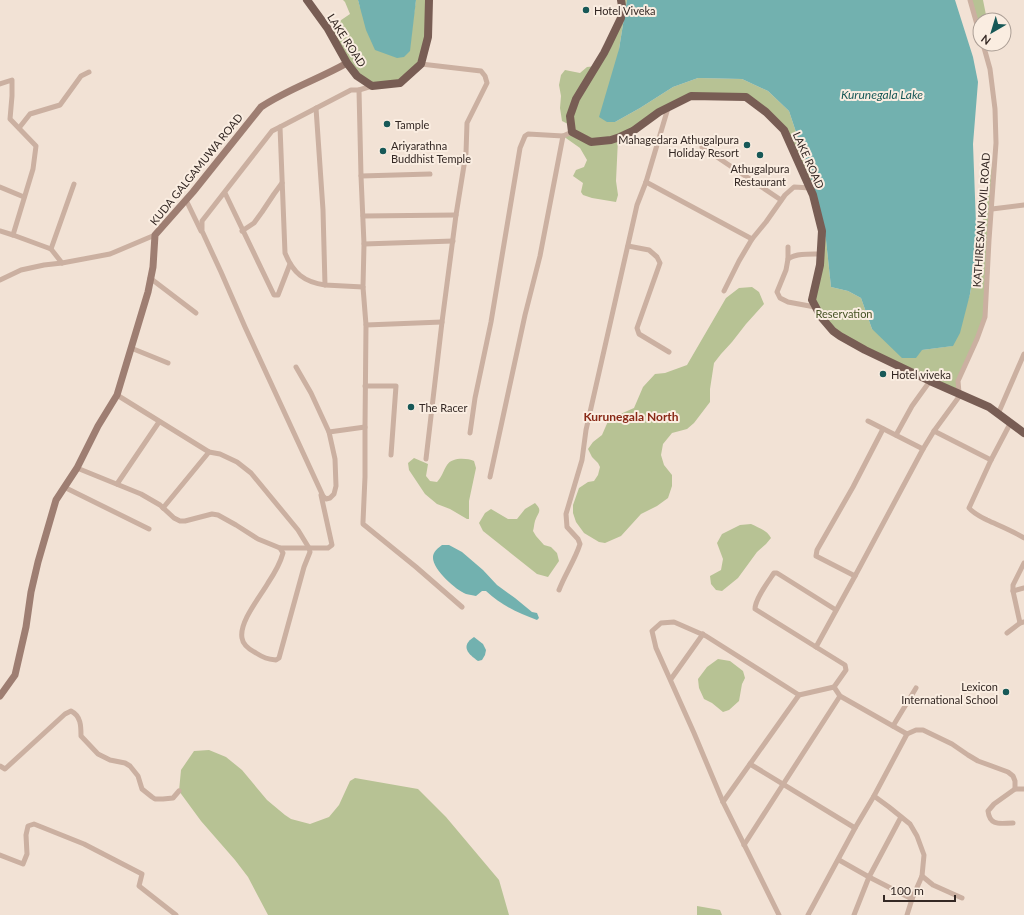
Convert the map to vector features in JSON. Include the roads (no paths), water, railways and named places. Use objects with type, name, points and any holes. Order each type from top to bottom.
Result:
[{"type":"main road","name":"LAKE ROAD","points":[[307,0],[328,29],[347,63],[357,76],[372,86]]},
{"type":"main road","points":[[372,86],[400,83],[421,64],[428,37],[429,0]]},
{"type":"main road","points":[[572,132],[570,116],[576,99],[604,54],[621,18],[621,0]]},
{"type":"main road","name":"LAKE ROAD","points":[[572,132],[591,142],[611,140],[633,131],[659,112],[691,96],[746,97],[766,112],[784,130],[811,188],[822,231],[820,265],[812,300],[815,307]]},
{"type":"main road","points":[[815,307],[833,331],[840,336],[865,350],[930,381],[989,407],[1024,433]]},
{"type":"street","points":[[970,0],[973,12]]},
{"type":"street","name":"KATHIRESAN KOVIL ROAD","points":[[960,394],[958,381],[985,317],[996,155],[995,109],[990,69],[985,52]]},
{"type":"street","name":"KUDA GALGAMUWA ROAD","points":[[0,696],[15,676],[26,627],[31,592],[56,500],[78,468],[98,426],[117,395],[148,292],[153,267],[155,236],[261,107],[274,98],[347,63]]},
{"type":"street","points":[[421,64],[481,71],[485,76],[487,83],[467,123],[466,153],[442,322],[426,459]]},
{"type":"street","points":[[19,128],[30,114],[60,105],[81,76],[89,72]]},
{"type":"street","points":[[0,84],[12,80],[10,119],[36,146],[33,169],[13,235]]},
{"type":"street","points":[[204,236],[202,231],[202,221],[272,130],[352,90],[359,90],[372,86]]},
{"type":"street","points":[[359,90],[366,325],[365,477],[363,524],[462,607]]},
{"type":"street","points":[[559,590],[564,576],[578,552],[580,544],[578,539],[567,527],[566,514],[582,460],[586,430],[637,205],[646,182],[668,107]]},
{"type":"street","points":[[316,108],[323,210],[325,285]]},
{"type":"street","points":[[280,127],[286,253],[290,264],[295,272],[318,284],[364,287]]},
{"type":"street","points":[[470,433],[475,398],[491,322],[520,148],[525,136],[528,134],[563,136],[572,132]]},
{"type":"street","points":[[490,477],[540,256],[563,136]]},
{"type":"street","points":[[702,147],[781,200]]},
{"type":"street","points":[[361,176],[430,174]]},
{"type":"street","points":[[646,182],[752,238]]},
{"type":"street","points":[[242,231],[254,223],[282,183]]},
{"type":"street","points":[[52,249],[74,184]]},
{"type":"street","points":[[0,187],[24,197]]},
{"type":"street","points":[[724,291],[752,238],[766,222],[785,195],[794,187],[811,188]]},
{"type":"street","points":[[225,193],[274,295],[278,295],[290,264]]},
{"type":"street","points":[[186,200],[221,272],[320,492],[326,499],[330,498],[334,494],[336,486],[335,459],[329,432],[311,393],[296,367]]},
{"type":"street","points":[[992,209],[1024,205]]},
{"type":"street","points":[[363,216],[456,215]]},
{"type":"street","points":[[0,231],[52,249],[62,263]]},
{"type":"street","points":[[0,280],[21,270],[110,254],[155,236]]},
{"type":"street","points":[[364,244],[453,241]]},
{"type":"street","points":[[628,246],[648,250],[657,257],[660,263],[637,328],[639,334],[669,352]]},
{"type":"street","points":[[788,247],[786,270],[777,292],[780,298],[788,302],[815,307]]},
{"type":"street","points":[[788,258],[791,256],[821,254]]},
{"type":"street","points":[[150,278],[196,313]]},
{"type":"street","points":[[366,325],[442,322]]},
{"type":"street","points":[[131,348],[168,363]]},
{"type":"street","points":[[998,414],[1022,364],[1024,354]]},
{"type":"street","points":[[896,435],[912,406],[930,381]]},
{"type":"street","points":[[365,386],[396,386],[391,455]]},
{"type":"street","points":[[816,647],[923,449],[960,394]]},
{"type":"street","points":[[117,395],[209,452],[220,454],[244,466],[298,530],[309,547],[310,552],[304,567],[279,658],[276,660],[266,659],[247,648],[242,640],[242,632],[249,613],[269,583],[281,561],[283,553],[280,548]]},
{"type":"street","points":[[868,421],[923,449]]},
{"type":"street","points":[[117,484],[159,422]]},
{"type":"street","points":[[1010,422],[969,508],[973,513],[1003,528],[1017,533],[1024,538]]},
{"type":"street","points":[[329,432],[365,427]]},
{"type":"street","points":[[855,576],[816,556],[817,550],[883,429]]},
{"type":"street","points":[[934,431],[991,460]]},
{"type":"street","points":[[163,508],[209,452]]},
{"type":"street","points":[[78,468],[141,494],[180,521],[212,514],[218,515],[258,539],[280,548],[328,548],[332,545],[320,492]]},
{"type":"street","points":[[64,487],[149,529]]},
{"type":"street","points":[[1007,633],[1022,623],[1013,591],[1013,585],[1024,563]]},
{"type":"street","points":[[723,802],[799,695],[834,688],[846,670],[845,665],[755,609],[755,605],[765,587],[774,573],[777,573],[836,610]]},
{"type":"street","points":[[1013,591],[1024,588]]},
{"type":"street","points":[[779,915],[723,802],[671,679],[656,648],[652,631],[661,623],[674,622],[702,634],[799,695]]},
{"type":"street","points":[[671,679],[702,634]]},
{"type":"street","points":[[834,688],[840,696],[907,734]]},
{"type":"street","points":[[893,726],[916,688]]},
{"type":"street","points":[[744,845],[840,696]]},
{"type":"street","points":[[0,766],[5,769],[65,714],[71,711],[75,712],[81,722],[80,736],[98,754],[110,760],[125,763],[130,766],[138,776],[142,789],[152,797],[163,800],[173,798],[179,791]]},
{"type":"street","points":[[808,915],[907,734],[916,730],[923,730],[952,744],[978,761],[1008,772],[1013,776],[1015,781],[1015,789]]},
{"type":"street","points":[[750,764],[855,828]]},
{"type":"street","points":[[1013,823],[995,823],[991,821],[988,811],[994,804],[1015,789],[1024,789]]},
{"type":"street","points":[[874,796],[910,824],[924,855],[922,876],[907,915]]},
{"type":"street","points":[[854,915],[869,877],[901,817]]},
{"type":"street","points":[[0,855],[23,864],[27,854],[26,835],[28,826],[34,824],[84,844],[142,874],[139,886],[176,915]]},
{"type":"street","points":[[839,860],[912,900]]},
{"type":"street","points":[[922,876],[933,885],[962,898]]},
{"type":"water","points":[[358,0],[416,0],[410,51],[404,57],[397,58],[375,50],[366,30]]},
{"type":"water","name":"Kurunegala Lake","points":[[627,0],[955,0],[973,57],[978,82],[973,144],[977,251],[970,294],[960,333],[953,346],[922,350],[916,358],[902,358],[872,329],[861,298],[848,291],[831,287],[826,240],[809,171],[789,111],[768,91],[742,79],[698,78],[673,87],[615,122],[607,122],[599,117],[619,49]]},
{"type":"water","points":[[442,545],[449,545],[462,552],[483,570],[497,585],[532,612],[537,613],[539,618],[537,620],[516,611],[486,591],[482,591],[476,596],[466,594],[456,588],[440,573],[434,562],[434,553]]},
{"type":"water","points":[[474,637],[483,644],[486,650],[482,660],[478,661],[471,656],[467,650],[467,644]]},
{"type":"place","name":"Hotel Viveka","points":[[586,10]]},
{"type":"place","name":"Tample","points":[[387,124]]},
{"type":"place","name":"Mahagedara Athugalpura Holiday Resort","points":[[747,145]]},
{"type":"place","name":"Ariyarathna Buddhist Temple","points":[[383,151]]},
{"type":"place","name":"Athugalpura Restaurant","points":[[760,155]]},
{"type":"place","name":"Hotel viveka","points":[[883,374]]},
{"type":"place","name":"The Racer","points":[[411,407]]},
{"type":"place","name":"Lexicon International School","points":[[1006,692]]},
{"type":"district","name":"Kurunegala North","points":[[631,416]]},
{"type":"park label","name":"Reservation","points":[[844,313]]}]
